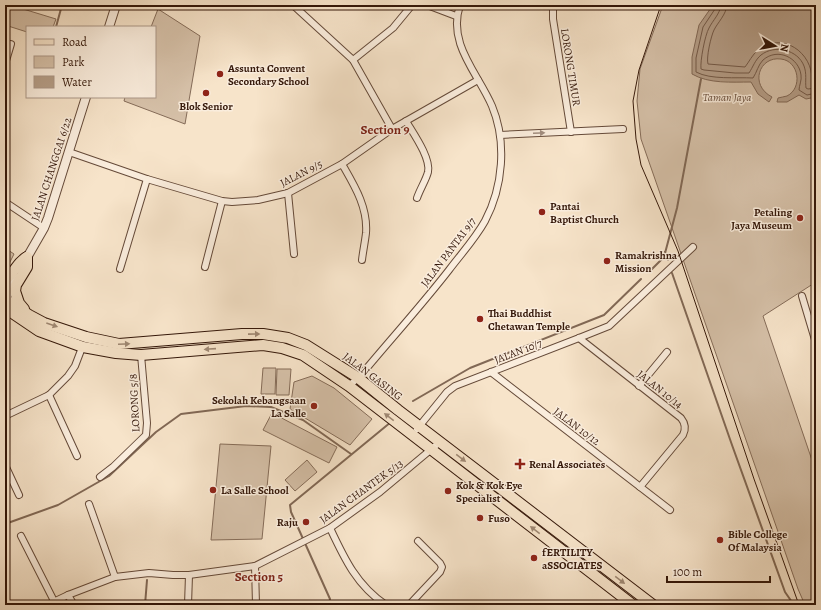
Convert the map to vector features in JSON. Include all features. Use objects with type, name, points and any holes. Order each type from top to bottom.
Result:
[{"type":"main road","points":[[5,280],[11,275],[20,261],[27,257],[27,267],[16,285],[15,291],[19,303],[29,315]]},
{"type":"main road","name":"JALAN GASING","points":[[6,305],[44,323],[86,337],[118,344],[242,334],[263,334],[288,338],[306,345],[357,377],[398,410],[654,605]]},
{"type":"main road","name":"JALAN GASING","points":[[6,305],[39,331],[83,347],[116,353],[141,355],[263,345],[282,348],[303,355],[350,386],[633,605]]},
{"type":"street","points":[[109,26],[116,5]]},
{"type":"street","points":[[293,5],[353,60],[392,129]]},
{"type":"street","points":[[353,60],[393,28],[412,5]]},
{"type":"street","points":[[427,5],[456,16]]},
{"type":"street","name":"JALAN PANTAI 9/7","points":[[350,386],[431,292],[473,239],[484,221],[495,194],[501,166],[500,135],[492,106],[466,58],[459,39],[456,16],[460,5]]},
{"type":"street","name":"LORONG TIMUR","points":[[555,5],[553,8],[554,19],[571,132]]},
{"type":"street","points":[[5,64],[11,44]]},
{"type":"street","name":"JALAN 9/5","points":[[69,152],[147,180],[222,201],[232,202],[258,200],[288,193],[342,164],[392,129],[478,80]]},
{"type":"street","name":"JALAN CHANGGAI 6/22","points":[[6,305],[13,281],[44,228],[86,98]]},
{"type":"street","points":[[406,121],[426,157],[428,164],[426,175],[416,198]]},
{"type":"street","points":[[500,135],[623,129]]},
{"type":"street","points":[[342,164],[357,190],[364,211],[366,231],[362,260]]},
{"type":"street","points":[[120,269],[147,180]]},
{"type":"street","points":[[288,193],[294,254]]},
{"type":"street","points":[[206,267],[222,201]]},
{"type":"street","points":[[5,202],[44,228]]},
{"type":"street","name":"JALAN 10/7","points":[[412,435],[447,392],[455,386],[609,326],[693,247]]},
{"type":"street","points":[[802,296],[816,343]]},
{"type":"street","points":[[5,416],[49,395],[68,376],[75,366],[86,337]]},
{"type":"street","name":"JALAN 10/14","points":[[579,338],[681,418],[684,422],[685,427],[683,434],[640,486]]},
{"type":"street","points":[[639,386],[667,352]]},
{"type":"street","name":"LORONG 5/8","points":[[100,477],[113,467],[146,435],[147,423],[141,355]]},
{"type":"street","name":"JALAN 10/12","points":[[491,372],[670,510]]},
{"type":"street","points":[[49,395],[77,456]]},
{"type":"street","name":"JALAN CHANTEK 5/13","points":[[47,605],[68,594],[115,577],[149,573],[189,575],[255,566],[330,528],[380,492],[440,442]]},
{"type":"street","points":[[5,465],[19,495]]},
{"type":"street","points":[[90,504],[115,577]]},
{"type":"street","points":[[330,528],[355,576],[374,597],[386,605]]},
{"type":"street","points":[[21,536],[54,601]]},
{"type":"street","points":[[409,605],[442,568],[440,562],[418,541]]},
{"type":"street","points":[[255,566],[256,605]]},
{"type":"street","points":[[188,605],[189,575]]},
{"type":"street","points":[[68,594],[74,605]]},
{"type":"green space","points":[[5,5],[10,5],[56,19],[53,26],[26,26],[26,32],[5,25]]},
{"type":"green space","name":"Taman Jaya","points":[[663,5],[816,5],[816,282],[763,316],[816,472],[816,605],[805,605],[798,589],[641,139],[637,101],[640,69]]},
{"type":"green space","points":[[158,9],[200,36],[185,124],[124,101],[125,98],[156,98],[156,26],[151,26]]},
{"type":"green space","points":[[5,248],[14,254],[5,272]]},
{"type":"green space","points":[[263,368],[276,368],[275,394],[261,394]]},
{"type":"green space","points":[[277,369],[291,369],[289,395],[276,395]]},
{"type":"green space","points":[[312,376],[334,388],[372,419],[350,445],[290,409],[294,382]]},
{"type":"green space","points":[[272,413],[337,447],[329,463],[263,430]]},
{"type":"green space","points":[[220,444],[271,446],[262,539],[211,540]]},
{"type":"green space","points":[[307,460],[317,472],[295,491],[285,480]]},
{"type":"water","points":[[713,5],[816,5],[816,97],[806,99],[799,95],[787,102],[777,102],[778,98],[787,96],[792,92],[797,81],[797,75],[792,64],[781,59],[773,59],[767,62],[762,67],[760,72],[759,79],[761,86],[765,92],[772,97],[769,102],[758,94],[751,82],[713,81],[692,74],[692,57],[699,25]]},
{"type":"waterway","points":[[56,26],[62,5]]},
{"type":"waterway","points":[[650,271],[664,257],[677,208],[701,79]]},
{"type":"waterway","points":[[665,252],[668,260]]},
{"type":"waterway","points":[[672,273],[785,592],[794,605]]},
{"type":"waterway","points":[[413,401],[470,368],[604,315],[641,279]]},
{"type":"waterway","points":[[5,524],[58,505],[109,476],[156,432],[181,414],[246,406],[271,407],[303,420],[351,454]]},
{"type":"waterway","points":[[329,605],[330,599],[291,512],[290,505],[391,422]]},
{"type":"waterway","points":[[145,605],[147,580]]},
{"type":"tram line","points":[[661,5],[639,70],[633,101],[636,139],[641,165],[678,251],[754,479],[799,605]]},
{"type":"place","name":"Assunta Convent Secondary School","points":[[220,74]]},
{"type":"place","name":"Blok Senior","points":[[206,93]]},
{"type":"place","name":"Pantai Baptist Church","points":[[542,212]]},
{"type":"place","name":"Petaling Jaya Museum","points":[[800,218]]},
{"type":"place","name":"Ramakrishna Mission","points":[[607,261]]},
{"type":"place","name":"Thai Buddhist Chetawan Temple","points":[[480,319]]},
{"type":"place","name":"Sekolah Kebangsaan La Salle","points":[[314,406]]},
{"type":"place","name":"Renal Associates","points":[[520,464]]},
{"type":"place","name":"La Salle School","points":[[213,490]]},
{"type":"place","name":"Kok & Kok Eye Specialist","points":[[448,491]]},
{"type":"place","name":"Fuso","points":[[480,518]]},
{"type":"place","name":"Raju","points":[[306,522]]},
{"type":"place","name":"Bible College Of Malaysia","points":[[720,540]]},
{"type":"place","name":"fERTILITY aSSOCIATES","points":[[534,558]]},
{"type":"district","name":"Section 9","points":[[385,129]]},
{"type":"district","name":"Section 5","points":[[259,576]]}]
